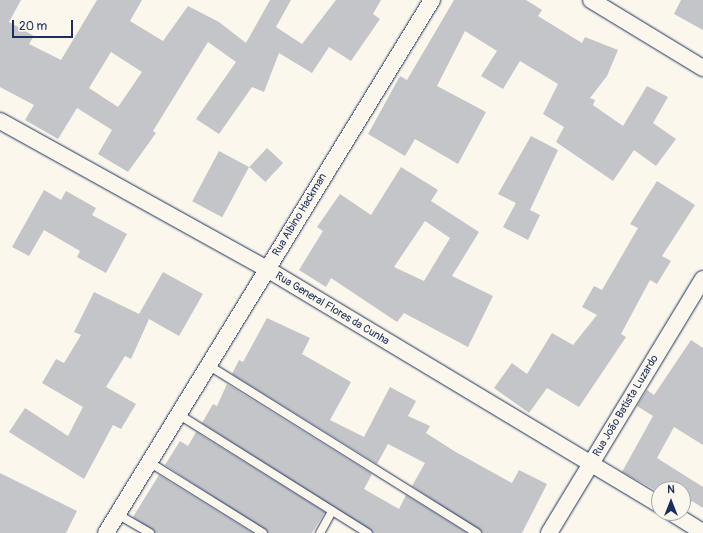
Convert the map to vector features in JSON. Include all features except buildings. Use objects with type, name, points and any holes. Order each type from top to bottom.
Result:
[{"type":"street","name":"Rua Albino Hackman","points":[[106,533],[432,0]]},
{"type":"street","points":[[591,0],[703,68]]},
{"type":"street","name":"Rua General Flores da Cunha","points":[[0,121],[266,270],[651,500]]},
{"type":"street","name":"Rua João Batista Luzardo","points":[[550,533],[703,279]]},
{"type":"street","points":[[685,521],[703,532]]},
{"type":"lane","points":[[208,365],[477,533]]},
{"type":"lane","points":[[178,414],[368,533]]},
{"type":"lane","points":[[149,462],[263,533]]},
{"type":"lane","points":[[320,533],[332,511]]},
{"type":"lane","points":[[117,514],[150,533]]}]
